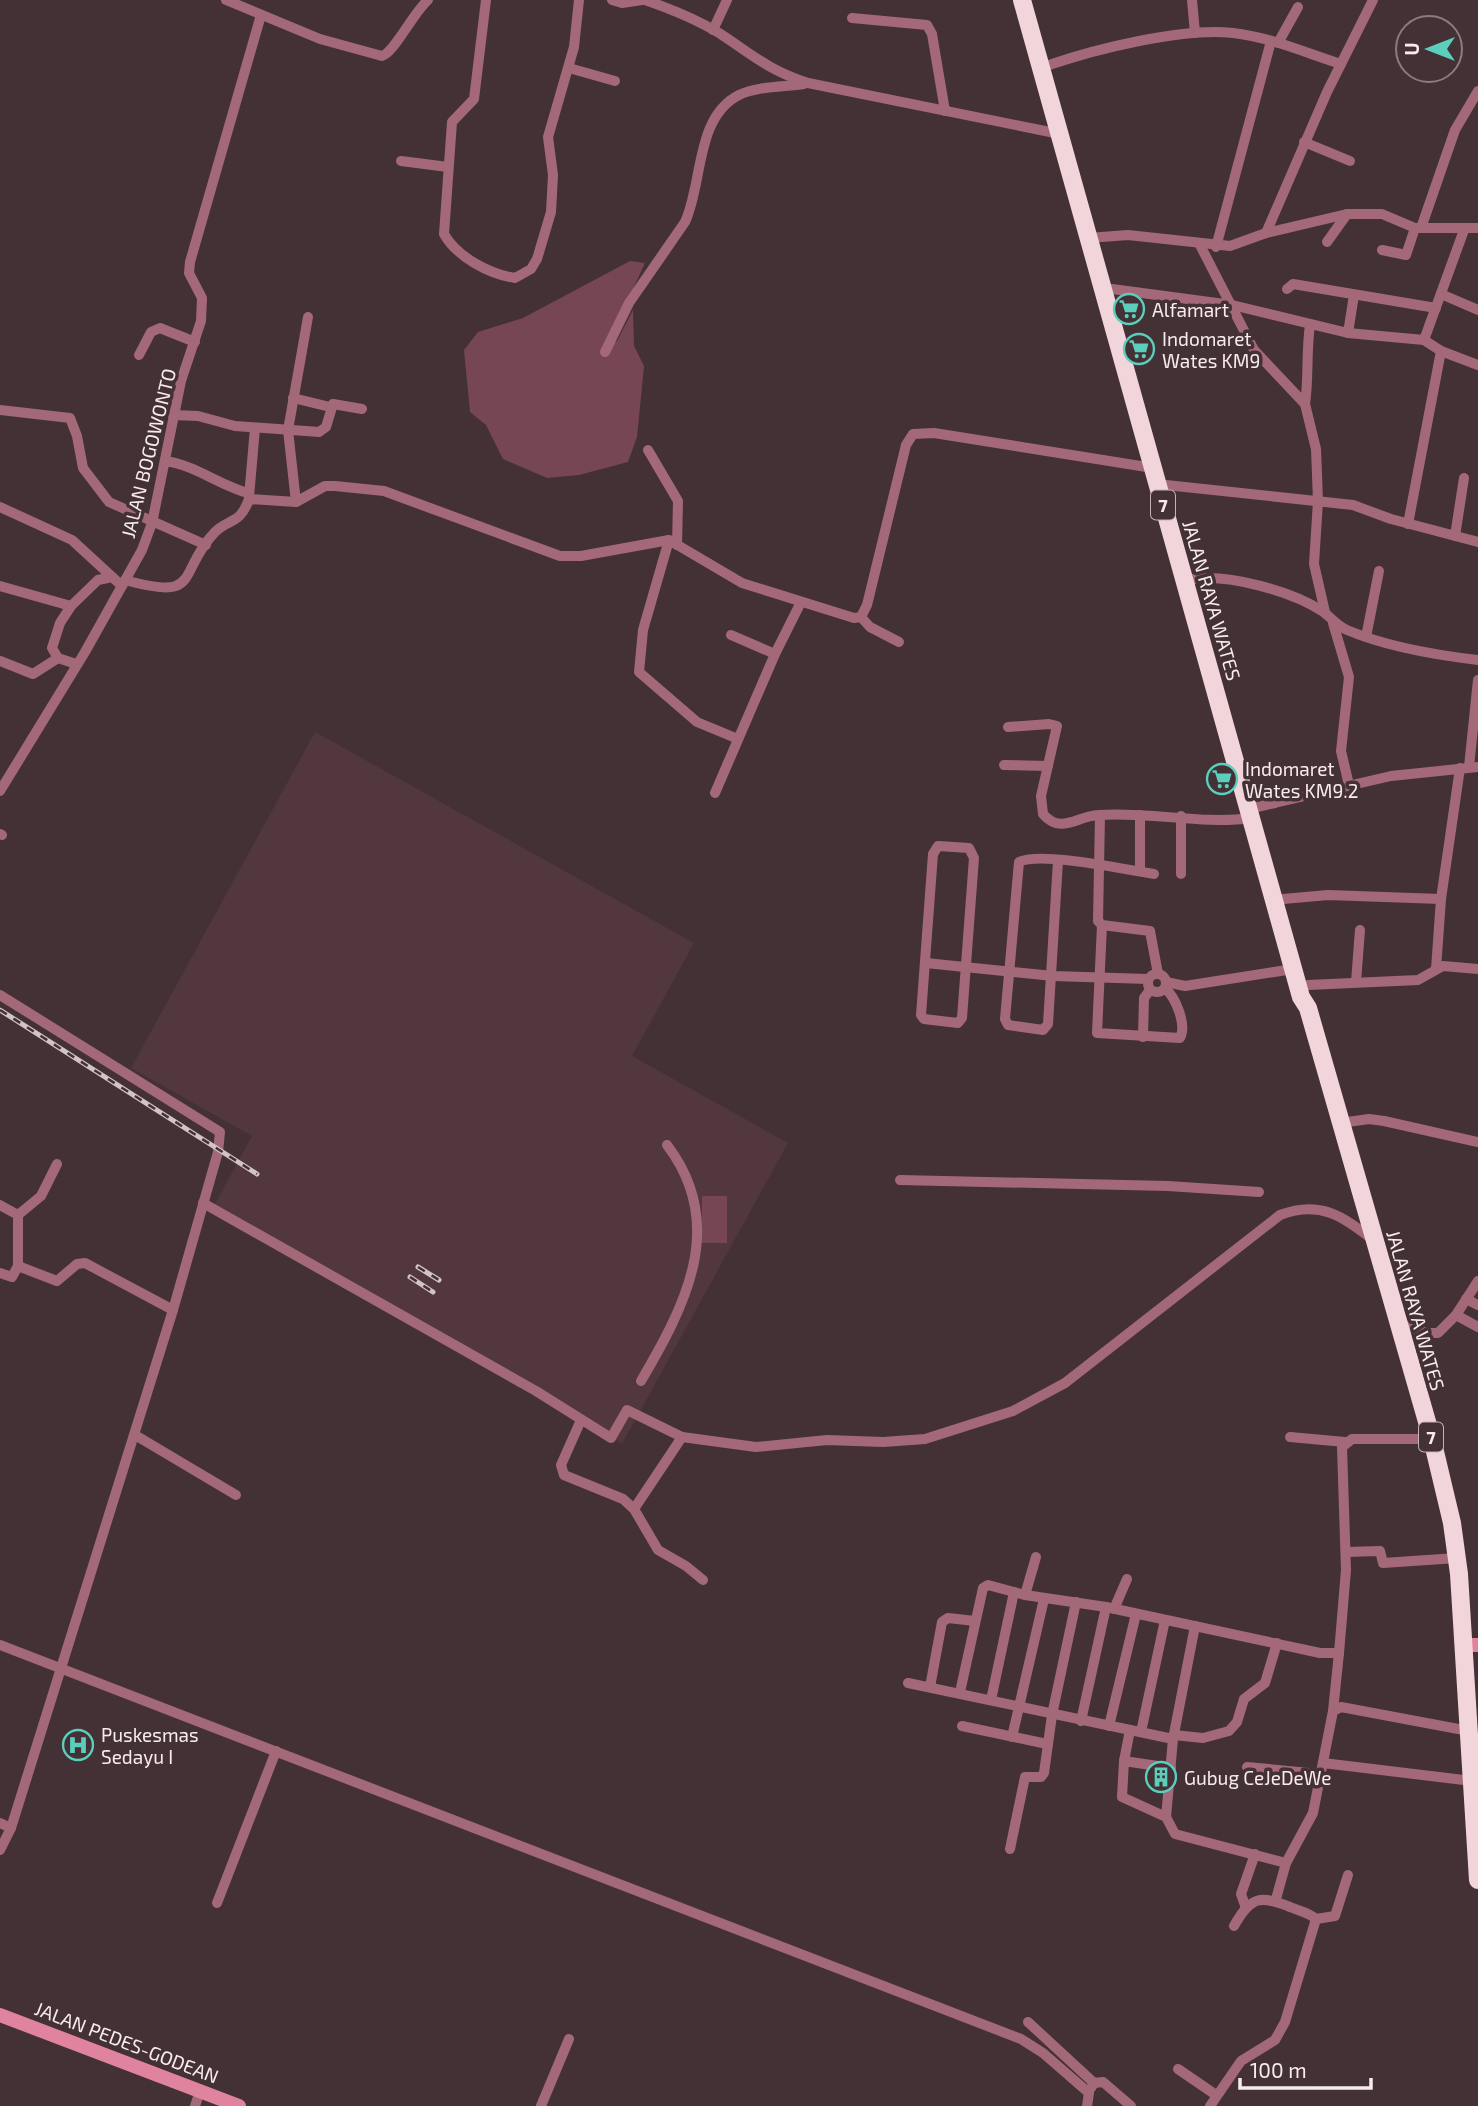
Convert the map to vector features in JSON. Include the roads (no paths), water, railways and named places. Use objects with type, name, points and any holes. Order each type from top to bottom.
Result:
[{"type":"highway","name":"JALAN RAYA WATES","points":[[1022,0],[1092,237],[1112,289],[1193,579],[1293,969],[1301,997],[1308,1008]]},
{"type":"highway","name":"JALAN RAYA WATES","points":[[1030,0],[1153,468],[1254,813],[1308,985],[1308,1008],[1432,1439],[1447,1500],[1471,1645],[1469,1731],[1478,1880]]},
{"type":"street","points":[[226,0],[320,39],[382,56],[392,50],[414,12],[428,0]]},
{"type":"street","points":[[486,0],[474,99],[452,122],[444,227],[446,239],[464,257],[495,273],[515,278],[531,269],[537,259],[551,212],[553,175],[548,136],[569,68],[579,0]]},
{"type":"street","points":[[612,0],[622,3],[641,0],[674,10],[713,30],[775,72],[808,83],[1060,134]]},
{"type":"street","points":[[713,30],[727,0]]},
{"type":"street","points":[[1192,0],[1195,33]]},
{"type":"street","points":[[1266,233],[1304,142],[1373,0]]},
{"type":"street","points":[[1216,247],[1275,42],[1298,7]]},
{"type":"street","name":"JALAN BOGOWONTO","points":[[0,791],[142,550],[152,523],[173,415],[203,305],[190,273],[190,262],[261,15]]},
{"type":"street","points":[[852,18],[928,25],[932,34],[945,111]]},
{"type":"street","points":[[1049,65],[1134,44],[1195,33],[1235,33],[1275,42],[1341,64]]},
{"type":"street","points":[[569,68],[615,81]]},
{"type":"street","points":[[606,352],[629,303],[692,209],[708,131],[716,117],[740,95],[808,83]]},
{"type":"street","points":[[1382,250],[1405,256],[1455,130],[1478,91]]},
{"type":"street","points":[[1304,142],[1350,161]]},
{"type":"street","points":[[401,161],[448,167]]},
{"type":"street","points":[[1092,237],[1153,237],[1216,247],[1230,246],[1266,233],[1347,214],[1382,214],[1418,228],[1478,228]]},
{"type":"street","points":[[1327,242],[1347,214]]},
{"type":"street","points":[[1424,340],[1464,230]]},
{"type":"street","points":[[1200,245],[1254,350],[1305,404]]},
{"type":"street","points":[[1287,289],[1293,284],[1436,308]]},
{"type":"street","points":[[1112,289],[1232,305],[1348,333],[1424,340],[1441,351],[1478,365]]},
{"type":"street","points":[[1348,333],[1354,295]]},
{"type":"street","points":[[1441,295],[1478,310]]},
{"type":"street","points":[[296,502],[288,430],[308,317]]},
{"type":"street","points":[[1310,325],[1305,404],[1316,449],[1318,501],[1314,564],[1325,612],[1333,623],[1349,677],[1340,751],[1349,785]]},
{"type":"street","points":[[139,355],[151,332],[160,328],[195,342]]},
{"type":"street","points":[[1408,524],[1441,351]]},
{"type":"street","points":[[293,398],[330,407],[336,404],[362,409]]},
{"type":"street","points":[[173,415],[198,416],[255,428],[324,430],[330,407]]},
{"type":"street","points":[[0,410],[70,418],[77,436],[83,468],[109,502],[206,545]]},
{"type":"street","points":[[0,507],[72,540],[112,577],[123,583],[171,588],[190,575],[217,530],[240,517],[249,496],[255,428]]},
{"type":"street","points":[[861,617],[867,605],[906,444],[913,434],[934,433],[1153,468]]},
{"type":"street","points":[[649,450],[678,501],[673,543],[643,630],[639,672],[697,722],[738,739]]},
{"type":"street","points":[[165,461],[183,465],[249,496],[296,502],[325,486],[361,486],[384,491],[522,543],[570,557],[673,543],[742,583],[848,617],[861,617],[870,627],[899,642]]},
{"type":"street","points":[[1455,536],[1464,478]]},
{"type":"street","points":[[1166,485],[1353,505],[1408,524],[1478,542]]},
{"type":"street","points":[[1366,637],[1379,571]]},
{"type":"street","points":[[76,664],[52,653],[52,641],[71,606],[98,580],[112,577]]},
{"type":"street","points":[[1193,579],[1252,583],[1325,612]]},
{"type":"street","points":[[0,586],[71,606]]},
{"type":"street","points":[[715,793],[775,654],[801,602]]},
{"type":"street","points":[[1333,623],[1366,637],[1447,657],[1478,660]]},
{"type":"street","points":[[731,635],[775,654]]},
{"type":"street","points":[[0,661],[33,674],[58,658]]},
{"type":"street","points":[[1436,969],[1441,899],[1469,767],[1478,680]]},
{"type":"street","points":[[1008,727],[1049,724],[1057,726],[1041,800],[1047,818],[1065,825],[1100,815],[1254,813],[1277,802],[1349,785],[1469,767]]},
{"type":"street","points":[[1004,765],[1048,766]]},
{"type":"street","points":[[1100,815],[1098,921],[1102,925],[1150,931],[1158,983],[1174,998],[1183,1028],[1182,1036],[1143,1037],[1097,1033],[1102,925]]},
{"type":"street","points":[[1140,815],[1140,868]]},
{"type":"street","points":[[1181,816],[1181,874]]},
{"type":"street","points":[[938,846],[969,848],[974,858],[967,967],[962,1018],[958,1023],[921,1018],[926,963],[933,851],[938,846]]},
{"type":"street","points":[[1058,861],[1048,1024],[1043,1030],[1006,1024],[1007,971],[1016,865],[1026,859],[1058,861],[1154,874]]},
{"type":"street","points":[[1283,899],[1339,895],[1441,899]]},
{"type":"street","points":[[1356,982],[1360,930]]},
{"type":"street","points":[[926,963],[1053,976],[1185,985],[1293,969]]},
{"type":"street","points":[[1308,985],[1418,980],[1436,969],[1452,965],[1478,969]]},
{"type":"street","points":[[1143,1037],[1144,998],[1158,983]]},
{"type":"street","points":[[0,995],[218,1129],[218,1152],[207,1205],[11,1828],[0,1850]]},
{"type":"street","points":[[1340,1123],[1355,1119],[1384,1121],[1478,1142]]},
{"type":"street","points":[[641,1381],[663,1343],[697,1256],[698,1220],[692,1189],[682,1164],[667,1145]]},
{"type":"street","points":[[0,1273],[12,1277],[18,1266],[18,1216],[41,1196],[57,1164]]},
{"type":"street","points":[[900,1180],[1168,1186],[1259,1192]]},
{"type":"street","points":[[0,1205],[18,1216]]},
{"type":"street","points":[[207,1205],[536,1391],[611,1438],[627,1410],[682,1437],[756,1447],[827,1440],[883,1442],[925,1439],[1013,1411],[1053,1392],[1280,1215],[1297,1211],[1334,1212],[1375,1241]]},
{"type":"street","points":[[18,1266],[57,1281],[77,1264],[85,1263],[173,1310]]},
{"type":"street","points":[[1396,1320],[1434,1334],[1443,1331],[1478,1281]]},
{"type":"street","points":[[1466,1299],[1478,1305]]},
{"type":"street","points":[[1456,1315],[1478,1327]]},
{"type":"street","points":[[581,1420],[561,1465],[564,1475],[611,1492],[634,1509],[658,1550],[686,1566],[703,1580]]},
{"type":"street","points":[[135,1434],[236,1494]]},
{"type":"street","points":[[634,1509],[682,1437]]},
{"type":"street","points":[[1290,1437],[1346,1442],[1432,1439]]},
{"type":"street","points":[[1276,1899],[1286,1863],[1310,1820],[1333,1711],[1346,1552],[1340,1454],[1346,1442]]},
{"type":"street","points":[[1346,1552],[1380,1551],[1383,1563],[1457,1558]]},
{"type":"street","points":[[991,1700],[1019,1594],[1036,1557]]},
{"type":"street","points":[[1081,1721],[1110,1608],[1127,1579]]},
{"type":"street","points":[[960,1692],[985,1586],[1044,1599],[1110,1608],[1328,1654],[1339,1653]]},
{"type":"street","points":[[1012,1737],[1044,1599]]},
{"type":"street","points":[[1010,1849],[1025,1777],[1043,1776],[1046,1744],[1076,1602]]},
{"type":"street","points":[[1109,1726],[1136,1614]]},
{"type":"street","points":[[930,1686],[942,1622],[948,1618],[975,1621]]},
{"type":"street","points":[[1165,1620],[1135,1731],[1124,1761],[1122,1797],[1166,1817]]},
{"type":"street","points":[[1195,1626],[1173,1737],[1166,1817],[1175,1834],[1286,1863]]},
{"type":"street","points":[[908,1683],[960,1692],[1081,1721],[1173,1737],[1203,1738],[1229,1731],[1237,1722],[1244,1699],[1265,1683],[1277,1643]]},
{"type":"street","points":[[0,1644],[1009,2034],[1043,2053],[1089,2093]]},
{"type":"street","points":[[1333,1711],[1341,1707],[1469,1731]]},
{"type":"street","points":[[962,1726],[1046,1744]]},
{"type":"street","points":[[217,1903],[276,1751]]},
{"type":"street","points":[[1124,1761],[1171,1768]]},
{"type":"street","points":[[1247,1767],[1322,1768],[1472,1781]]},
{"type":"street","points":[[0,1823],[11,1828]]},
{"type":"street","points":[[1246,1908],[1241,1894],[1255,1854]]},
{"type":"street","points":[[1234,1926],[1246,1908],[1259,1900],[1276,1899],[1316,1919],[1335,1916],[1348,1875]]},
{"type":"street","points":[[1210,2106],[1241,2061],[1275,2040],[1285,2022],[1316,1919]]},
{"type":"street","name":"JALAN PEDES-GODEAN","points":[[1,2019],[239,2106]]},
{"type":"street","points":[[1028,2022],[1094,2082],[1103,2082],[1131,2106]]},
{"type":"street","points":[[541,2106],[569,2039]]},
{"type":"street","points":[[1178,2069],[1216,2095]]},
{"type":"street","points":[[1087,2106],[1094,2082]]},
{"type":"street","points":[[195,2106],[200,2091]]},
{"type":"railway","points":[[0,1010],[257,1174]]},
{"type":"railway","points":[[418,1267],[439,1280]]},
{"type":"railway","points":[[410,1277],[433,1292]]},
{"type":"place","name":"Alfamart","points":[[1129,309]]},
{"type":"place","name":"Indomaret Wates KM9","points":[[1139,349]]},
{"type":"place","name":"Indomaret Wates KM9.2","points":[[1222,779]]},
{"type":"place","name":"Puskesmas Sedayu I","points":[[78,1745]]},
{"type":"place","name":"Gubug CeJeDeWe","points":[[1161,1777]]}]
